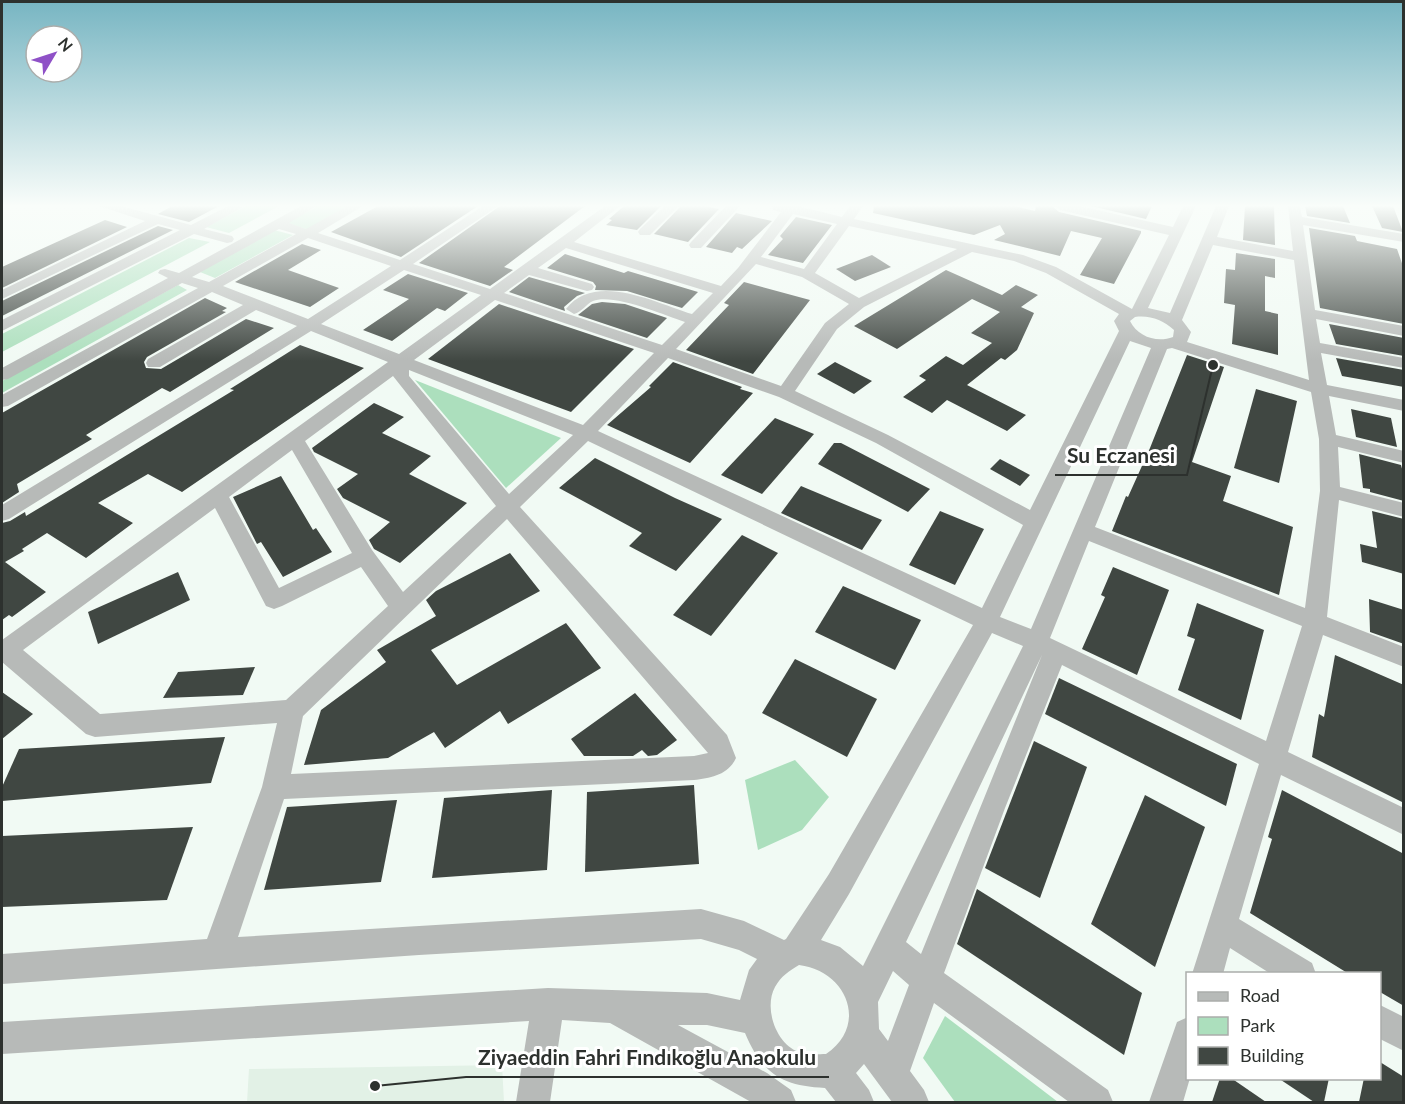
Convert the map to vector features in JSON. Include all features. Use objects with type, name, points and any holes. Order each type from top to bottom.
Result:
[{"type":"street","points":[[2,295],[79,258]]},
{"type":"street","points":[[2,326],[138,258]]},
{"type":"street","points":[[2,375],[199,258]]},
{"type":"street","points":[[2,359],[208,258]]},
{"type":"street","points":[[2,402],[264,258]]},
{"type":"street","points":[[382,258],[785,393],[882,439],[1035,522]]},
{"type":"street","points":[[2,514],[310,325],[415,258]]},
{"type":"street","points":[[292,711],[95,726],[3,650],[545,258]]},
{"type":"street","points":[[612,258],[723,291]]},
{"type":"street","points":[[217,954],[275,788],[292,711],[586,433],[754,258],[807,274],[859,304]]},
{"type":"street","points":[[807,274],[820,258]]},
{"type":"street","points":[[785,393],[831,326],[859,304],[951,258]]},
{"type":"street","points":[[1016,258],[1051,270],[1132,319],[1141,340],[1173,341],[1404,406]]},
{"type":"street","points":[[1047,646],[889,947],[862,1017],[858,1043],[848,1059],[832,1070],[813,1073],[794,1068],[776,1057],[763,1040],[756,1019],[755,999],[759,981],[768,966],[789,952],[839,884],[987,621],[1163,258]]},
{"type":"street","points":[[1174,321],[1202,258]]},
{"type":"street","points":[[1208,972],[1315,622],[1330,491],[1328,439],[1300,258]]},
{"type":"street","points":[[528,270],[587,287]]},
{"type":"street","points":[[172,275],[211,287],[586,433],[987,621],[1047,646],[1404,822]]},
{"type":"street","points":[[574,309],[588,297],[610,294],[695,320]]},
{"type":"street","points":[[154,363],[255,304]]},
{"type":"street","points":[[1308,313],[1404,331]]},
{"type":"street","points":[[892,1074],[1047,646],[1083,530],[1173,341],[1182,328],[1174,321],[1157,314],[1132,319]]},
{"type":"street","points":[[1312,346],[1404,363]]},
{"type":"street","points":[[275,788],[694,768],[711,766],[723,758],[718,743],[508,507],[401,377],[401,361]]},
{"type":"street","points":[[1319,383],[1404,395]]},
{"type":"street","points":[[1328,439],[1404,457]]},
{"type":"street","points":[[295,440],[365,556],[401,607]]},
{"type":"street","points":[[1330,491],[1404,510]]},
{"type":"street","points":[[218,495],[274,600],[365,556]]},
{"type":"street","points":[[1083,530],[1404,657]]},
{"type":"street","points":[[2,969],[701,924],[789,952],[813,950],[830,956],[844,967],[855,983],[862,1017],[892,1074],[912,1102]]},
{"type":"street","points":[[1222,926],[1298,972]]},
{"type":"street","points":[[889,947],[926,979],[1096,1102]]},
{"type":"street","points":[[2,1038],[548,1004],[614,1008],[707,1009],[756,1019]]},
{"type":"street","points":[[533,1102],[548,1004]]},
{"type":"street","points":[[614,1008],[755,1085],[780,1102]]},
{"type":"street","points":[[1381,1022],[1404,1035]]},
{"type":"street","points":[[1166,1102],[1186,1039]]},
{"type":"street","points":[[832,1070],[857,1102]]},
{"type":"shaded area","points":[[502,1065],[504,1102],[247,1102],[249,1069]]},
{"type":"green space","points":[[151,258],[181,258],[2,352],[2,334]]},
{"type":"green space","points":[[226,258],[252,258],[215,278],[200,272]]},
{"type":"green space","points":[[178,285],[187,290],[2,393],[2,381]]},
{"type":"green space","points":[[415,380],[561,438],[506,488]]},
{"type":"green space","points":[[795,760],[829,797],[802,830],[758,850],[745,780]]},
{"type":"green space","points":[[945,1016],[1058,1102],[955,1102],[923,1058]]},
{"type":"building","points":[[23,258],[64,258],[2,288],[2,267]]},
{"type":"building","points":[[92,258],[118,258],[2,316],[2,301]]},
{"type":"building","points":[[278,258],[309,258],[288,270],[339,288],[310,307],[235,282]]},
{"type":"building","points":[[427,258],[517,258],[504,267],[513,270],[490,286],[419,263]]},
{"type":"building","points":[[560,258],[576,258],[624,273],[628,271],[698,292],[682,308],[627,291],[595,290],[596,286],[593,282],[547,268]]},
{"type":"building","points":[[779,258],[807,258],[803,263]]},
{"type":"building","points":[[866,258],[876,258],[891,267],[855,281],[836,269]]},
{"type":"building","points":[[1090,258],[1128,258],[1114,284],[1080,275]]},
{"type":"building","points":[[1236,258],[1275,259],[1275,278],[1265,276],[1265,311],[1278,314],[1278,355],[1232,344],[1235,305],[1224,303],[1226,269],[1235,270]]},
{"type":"building","points":[[1313,258],[1400,258],[1404,269],[1404,324],[1320,308]]},
{"type":"building","points":[[946,270],[1002,295],[1016,285],[1038,295],[1021,307],[1034,313],[1017,350],[1005,360],[1001,358],[967,385],[1026,415],[1007,431],[947,400],[932,413],[903,397],[926,380],[919,376],[946,356],[963,365],[992,343],[971,333],[1000,312],[972,299],[897,349],[854,326]]},
{"type":"building","points":[[408,274],[468,293],[445,311],[437,308],[392,341],[363,330],[409,299],[383,290]]},
{"type":"building","points":[[529,277],[585,293],[577,296],[564,307],[565,311],[509,292]]},
{"type":"building","points":[[744,282],[810,300],[753,374],[686,350],[729,305],[724,303]]},
{"type":"building","points":[[205,298],[227,308],[222,311],[226,312],[147,357],[144,362],[146,368],[161,369],[246,319],[274,328],[170,392],[162,388],[86,435],[92,439],[17,484],[19,492],[2,503],[2,413]]},
{"type":"building","points":[[602,302],[625,304],[667,318],[647,338],[578,315],[592,304]]},
{"type":"building","points":[[499,304],[634,349],[571,412],[428,359]]},
{"type":"building","points":[[1329,324],[1404,338],[1404,356],[1336,344]]},
{"type":"building","points":[[300,345],[364,368],[182,492],[148,474],[98,503],[133,523],[86,558],[47,533],[22,549],[24,551],[5,562],[46,592],[12,617],[9,615],[2,620],[2,523],[25,512],[26,516],[234,390],[230,389]]},
{"type":"building","points":[[1187,355],[1224,367],[1192,462],[1231,476],[1223,501],[1293,527],[1279,595],[1112,531],[1126,496],[1128,497],[1150,448]]},
{"type":"building","points":[[1336,358],[1404,370],[1404,387],[1342,376]]},
{"type":"building","points":[[673,362],[753,393],[690,463],[607,425],[651,387],[649,386]]},
{"type":"building","points":[[835,362],[872,381],[854,394],[817,374]]},
{"type":"building","points":[[1256,389],[1297,401],[1279,483],[1234,468]]},
{"type":"building","points":[[374,403],[404,417],[382,433],[431,456],[409,474],[467,503],[400,563],[374,549],[369,540],[390,522],[343,498],[337,489],[358,474],[314,452],[312,448]]},
{"type":"building","points":[[1351,409],[1391,418],[1397,447],[1356,437]]},
{"type":"building","points":[[775,418],[814,434],[762,494],[721,475]]},
{"type":"building","points":[[834,443],[841,443],[930,489],[908,512],[818,464]]},
{"type":"building","points":[[1359,454],[1401,465],[1404,476],[1404,501],[1363,488]]},
{"type":"building","points":[[595,458],[722,519],[676,571],[629,546],[642,533],[559,488]]},
{"type":"building","points":[[1000,459],[1030,475],[1020,486],[990,469]]},
{"type":"building","points":[[281,476],[313,530],[316,528],[332,552],[283,577],[261,542],[257,544],[233,497]]},
{"type":"building","points":[[801,486],[882,520],[862,550],[781,513]]},
{"type":"building","points":[[940,511],[984,529],[955,585],[909,565]]},
{"type":"building","points":[[1372,511],[1404,519],[1404,574],[1362,562],[1360,544],[1377,548]]},
{"type":"building","points":[[742,535],[778,553],[711,636],[673,615]]},
{"type":"building","points":[[510,553],[540,591],[431,650],[457,685],[566,623],[601,668],[508,724],[500,711],[445,748],[434,732],[388,758],[304,765],[321,710],[386,662],[377,650],[436,616],[426,600],[436,591]]},
{"type":"building","points":[[1113,567],[1169,590],[1137,675],[1082,649],[1105,597],[1101,595]]},
{"type":"building","points":[[178,572],[190,600],[98,644],[88,612]]},
{"type":"building","points":[[843,586],[921,620],[895,670],[815,632]]},
{"type":"building","points":[[1369,599],[1404,610],[1404,644],[1370,632]]},
{"type":"building","points":[[1197,603],[1264,630],[1241,720],[1178,690],[1195,639],[1187,636]]},
{"type":"building","points":[[1335,655],[1404,685],[1404,803],[1312,757],[1319,714],[1324,717]]},
{"type":"building","points":[[795,659],[877,699],[847,757],[762,713]]},
{"type":"building","points":[[255,667],[243,695],[163,698],[178,672]]},
{"type":"building","points":[[1059,678],[1237,764],[1226,806],[1045,714]]},
{"type":"building","points":[[2,692],[33,714],[2,739]]},
{"type":"building","points":[[635,693],[677,740],[657,755],[648,756],[642,750],[633,756],[584,756],[571,739]]},
{"type":"building","points":[[225,737],[211,783],[2,801],[2,787],[19,749]]},
{"type":"building","points":[[1034,741],[1087,767],[1040,898],[985,868]]},
{"type":"building","points":[[694,785],[699,864],[585,872],[587,792]]},
{"type":"building","points":[[552,790],[547,870],[432,878],[444,798]]},
{"type":"building","points":[[1282,790],[1404,854],[1404,1006],[1381,993],[1381,972],[1346,972],[1250,913],[1272,839],[1268,837]]},
{"type":"building","points":[[1145,795],[1205,827],[1155,967],[1091,924]]},
{"type":"building","points":[[397,800],[381,882],[264,890],[287,807]]},
{"type":"building","points":[[193,827],[167,900],[2,907],[2,836]]},
{"type":"building","points":[[977,889],[1142,993],[1124,1055],[957,944]]},
{"type":"building","points":[[1381,1063],[1404,1077],[1404,1102],[1359,1102],[1364,1080],[1381,1080]]},
{"type":"building","points":[[1219,1080],[1234,1080],[1266,1102],[1212,1102]]},
{"type":"building","points":[[1281,1080],[1329,1080],[1324,1102],[1314,1102]]},
{"type":"place","name":"Su Eczanesi","points":[[1213,365]]},
{"type":"place","name":"Ziyaeddin Fahri Fındıkoğlu Anaokulu","points":[[375,1086]]}]
